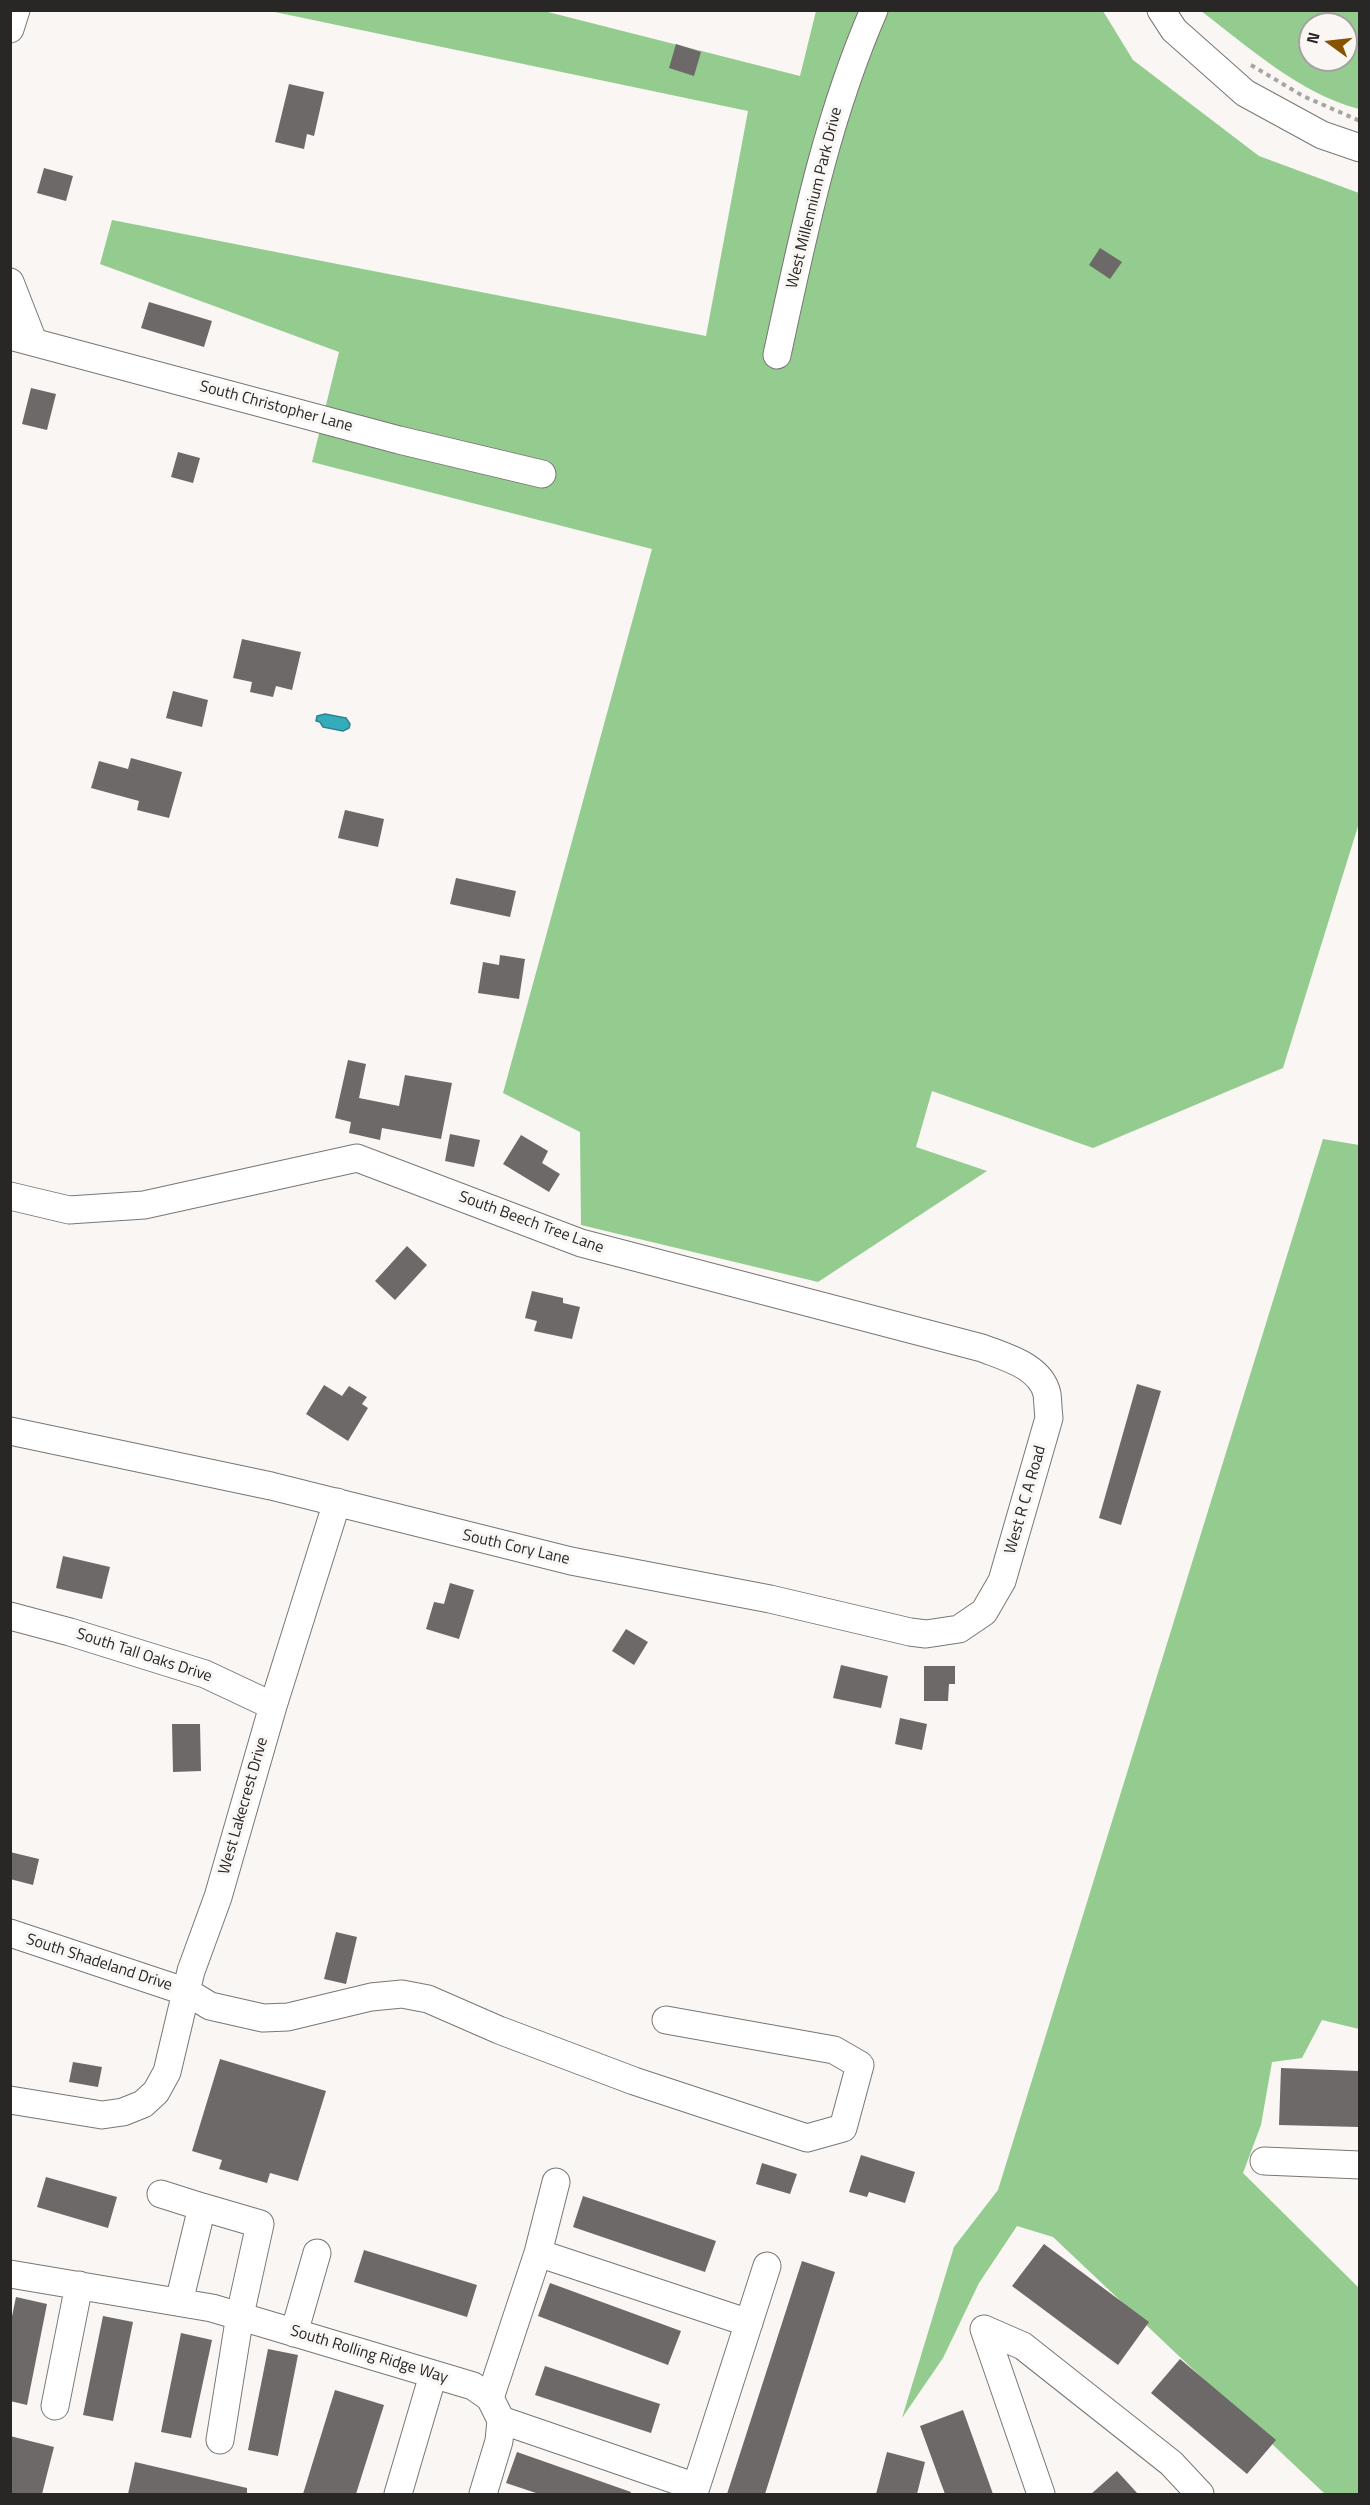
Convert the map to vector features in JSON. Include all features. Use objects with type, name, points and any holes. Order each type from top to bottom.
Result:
[{"type":"street","points":[[10,29],[16,10]]},
{"type":"street","name":"West Millennium Park Drive","points":[[777,355],[810,201],[830,125],[874,10]]},
{"type":"street","points":[[1161,10],[1174,30],[1245,93],[1322,135],[1359,148]]},
{"type":"street","points":[[10,282],[22,339]]},
{"type":"street","name":"South Christopher Lane","points":[[22,339],[399,440],[542,474]]},
{"type":"street","name":"South Beech Tree Lane","points":[[10,1196],[69,1210],[144,1205],[357,1158],[581,1243],[982,1348],[1012,1359],[1037,1376],[1046,1392],[1049,1418]]},
{"type":"street","name":"West R C A Road","points":[[1002,1581],[1049,1418]]},
{"type":"street","name":"South Cory Lane","points":[[10,1431],[337,1502],[543,1555],[770,1599],[910,1632],[943,1632],[959,1629],[984,1612],[1002,1581]]},
{"type":"street","name":"West Lakecrest Drive","points":[[10,2100],[102,2115],[123,2112],[142,2104],[156,2092],[167,2072],[191,1971],[218,1897],[273,1706],[337,1502]]},
{"type":"street","name":"South Tall Oaks Drive","points":[[10,1616],[205,1674],[273,1706]]},
{"type":"street","name":"South Shadeland Drive","points":[[10,1933],[187,1992],[210,2006],[263,2018],[288,2017],[371,1996],[402,1994],[428,1999],[499,2030],[634,2080],[807,2138],[843,2128],[860,2064],[834,2050],[666,2020]]},
{"type":"street","points":[[1264,2161],[1359,2165]]},
{"type":"street","points":[[483,2494],[499,2441],[495,2409],[556,2182]]},
{"type":"street","points":[[161,2194],[260,2224],[240,2315],[220,2440]]},
{"type":"street","points":[[179,2302],[202,2207]]},
{"type":"street","points":[[294,2333],[317,2253]]},
{"type":"street","points":[[538,2253],[749,2323]]},
{"type":"street","points":[[695,2491],[768,2266]]},
{"type":"street","name":"South Rolling Ridge Way","points":[[10,2274],[179,2302],[240,2315],[473,2386],[495,2409],[695,2491]]},
{"type":"street","points":[[55,2406],[79,2285]]},
{"type":"street","points":[[1041,2494],[984,2329],[1023,2346],[1171,2463],[1200,2494]]},
{"type":"street","points":[[398,2494],[433,2375]]},
{"type":"path","points":[[1249,64],[1303,96],[1359,121]]},
{"type":"green space","points":[[270,11],[544,11],[800,76],[816,11],[1103,11],[1133,60],[1259,156],[1359,193],[1359,823],[1283,1068],[1093,1148],[932,1091],[916,1147],[987,1171],[818,1282],[581,1225],[580,1132],[503,1093],[652,549],[312,462],[339,352],[100,264],[112,220],[706,336],[748,111]]},
{"type":"green space","points":[[1201,11],[1359,11],[1359,109],[1316,92],[1257,54]]},
{"type":"green space","points":[[1323,1139],[1359,1145],[1359,2029],[1322,2020],[1302,2058],[1272,2062],[1261,2125],[1243,2173],[1359,2288],[1359,2494],[1325,2494],[1053,2237],[1017,2226],[979,2283],[943,2358],[902,2418],[954,2247],[998,2190]]},
{"type":"water","points":[[325,714],[346,718],[350,724],[349,728],[343,731],[323,727],[320,722],[316,721],[317,716]]},
{"type":"building","points":[[676,44],[701,52],[694,76],[669,68]]},
{"type":"building","points":[[289,84],[324,92],[314,136],[307,134],[304,149],[275,142]]},
{"type":"building","points":[[44,168],[73,176],[66,201],[37,193]]},
{"type":"building","points":[[1100,248],[1122,262],[1110,279],[1089,265]]},
{"type":"building","points":[[149,302],[212,321],[204,347],[141,328]]},
{"type":"building","points":[[31,388],[56,394],[47,430],[22,424]]},
{"type":"building","points":[[178,452],[200,458],[193,483],[171,477]]},
{"type":"building","points":[[242,639],[301,652],[292,690],[276,686],[273,697],[250,692],[252,682],[233,678]]},
{"type":"building","points":[[173,691],[208,700],[202,727],[166,718]]},
{"type":"building","points":[[131,758],[182,772],[169,818],[137,810],[139,801],[91,788],[99,761],[128,769]]},
{"type":"building","points":[[345,810],[384,819],[378,847],[338,838]]},
{"type":"building","points":[[456,878],[516,891],[510,917],[450,904]]},
{"type":"building","points":[[500,955],[525,959],[519,999],[478,993],[483,962],[499,965]]},
{"type":"building","points":[[348,1060],[366,1064],[359,1098],[399,1106],[405,1075],[452,1083],[441,1139],[382,1128],[380,1140],[349,1133],[351,1122],[335,1118]]},
{"type":"building","points":[[450,1134],[480,1140],[474,1167],[445,1161]]},
{"type":"building","points":[[521,1135],[548,1151],[542,1163],[560,1174],[549,1192],[503,1164]]},
{"type":"building","points":[[407,1246],[427,1265],[395,1300],[375,1281]]},
{"type":"building","points":[[532,1291],[563,1298],[563,1303],[580,1307],[572,1339],[534,1331],[537,1321],[525,1318]]},
{"type":"building","points":[[1137,1384],[1161,1391],[1121,1525],[1099,1518]]},
{"type":"building","points":[[324,1385],[342,1396],[349,1386],[367,1397],[362,1404],[368,1408],[348,1441],[306,1414]]},
{"type":"building","points":[[63,1556],[110,1567],[102,1599],[56,1588]]},
{"type":"building","points":[[450,1583],[474,1590],[459,1639],[426,1629],[434,1602],[444,1604]]},
{"type":"building","points":[[626,1629],[648,1642],[634,1665],[612,1651]]},
{"type":"building","points":[[841,1665],[888,1676],[881,1708],[833,1698]]},
{"type":"building","points":[[924,1666],[955,1666],[955,1684],[949,1684],[948,1701],[924,1701]]},
{"type":"building","points":[[900,1718],[927,1724],[922,1750],[895,1744]]},
{"type":"building","points":[[172,1724],[200,1724],[201,1771],[173,1772]]},
{"type":"building","points":[[10,1852],[39,1859],[33,1885],[10,1879]]},
{"type":"building","points":[[336,1932],[357,1937],[346,1984],[324,1979]]},
{"type":"building","points":[[220,2059],[326,2091],[298,2181],[270,2173],[267,2183],[219,2169],[222,2160],[192,2151]]},
{"type":"building","points":[[73,2062],[102,2067],[98,2087],[69,2082]]},
{"type":"building","points":[[1281,2068],[1359,2071],[1359,2127],[1279,2125]]},
{"type":"building","points":[[861,2155],[915,2172],[905,2203],[869,2192],[867,2197],[849,2192]]},
{"type":"building","points":[[762,2163],[797,2174],[790,2194],[756,2184]]},
{"type":"building","points":[[46,2177],[117,2197],[108,2228],[37,2207]]},
{"type":"building","points":[[583,2196],[716,2241],[705,2272],[573,2227]]},
{"type":"building","points":[[1044,2244],[1149,2322],[1118,2365],[1012,2286]]},
{"type":"building","points":[[364,2250],[477,2285],[467,2317],[354,2282]]},
{"type":"building","points":[[802,2261],[835,2272],[765,2494],[727,2494]]},
{"type":"building","points":[[550,2283],[681,2331],[668,2365],[538,2316]]},
{"type":"building","points":[[16,2297],[47,2304],[27,2405],[10,2401],[10,2326]]},
{"type":"building","points":[[103,2316],[133,2322],[113,2421],[83,2415]]},
{"type":"building","points":[[181,2333],[212,2340],[191,2438],[161,2432]]},
{"type":"building","points":[[268,2349],[298,2355],[278,2456],[248,2450]]},
{"type":"building","points":[[1180,2359],[1276,2440],[1247,2474],[1151,2393]]},
{"type":"building","points":[[545,2366],[660,2404],[651,2433],[535,2395]]},
{"type":"building","points":[[335,2390],[384,2405],[356,2494],[303,2494]]},
{"type":"building","points":[[963,2410],[993,2494],[945,2494],[920,2426]]},
{"type":"building","points":[[10,2436],[54,2447],[42,2494],[10,2494]]},
{"type":"building","points":[[517,2452],[631,2492],[630,2494],[539,2494],[506,2483]]},
{"type":"building","points":[[887,2452],[925,2462],[917,2494],[876,2494]]},
{"type":"building","points":[[135,2462],[247,2488],[247,2494],[128,2494]]},
{"type":"building","points":[[1117,2471],[1138,2494],[1091,2494]]}]
